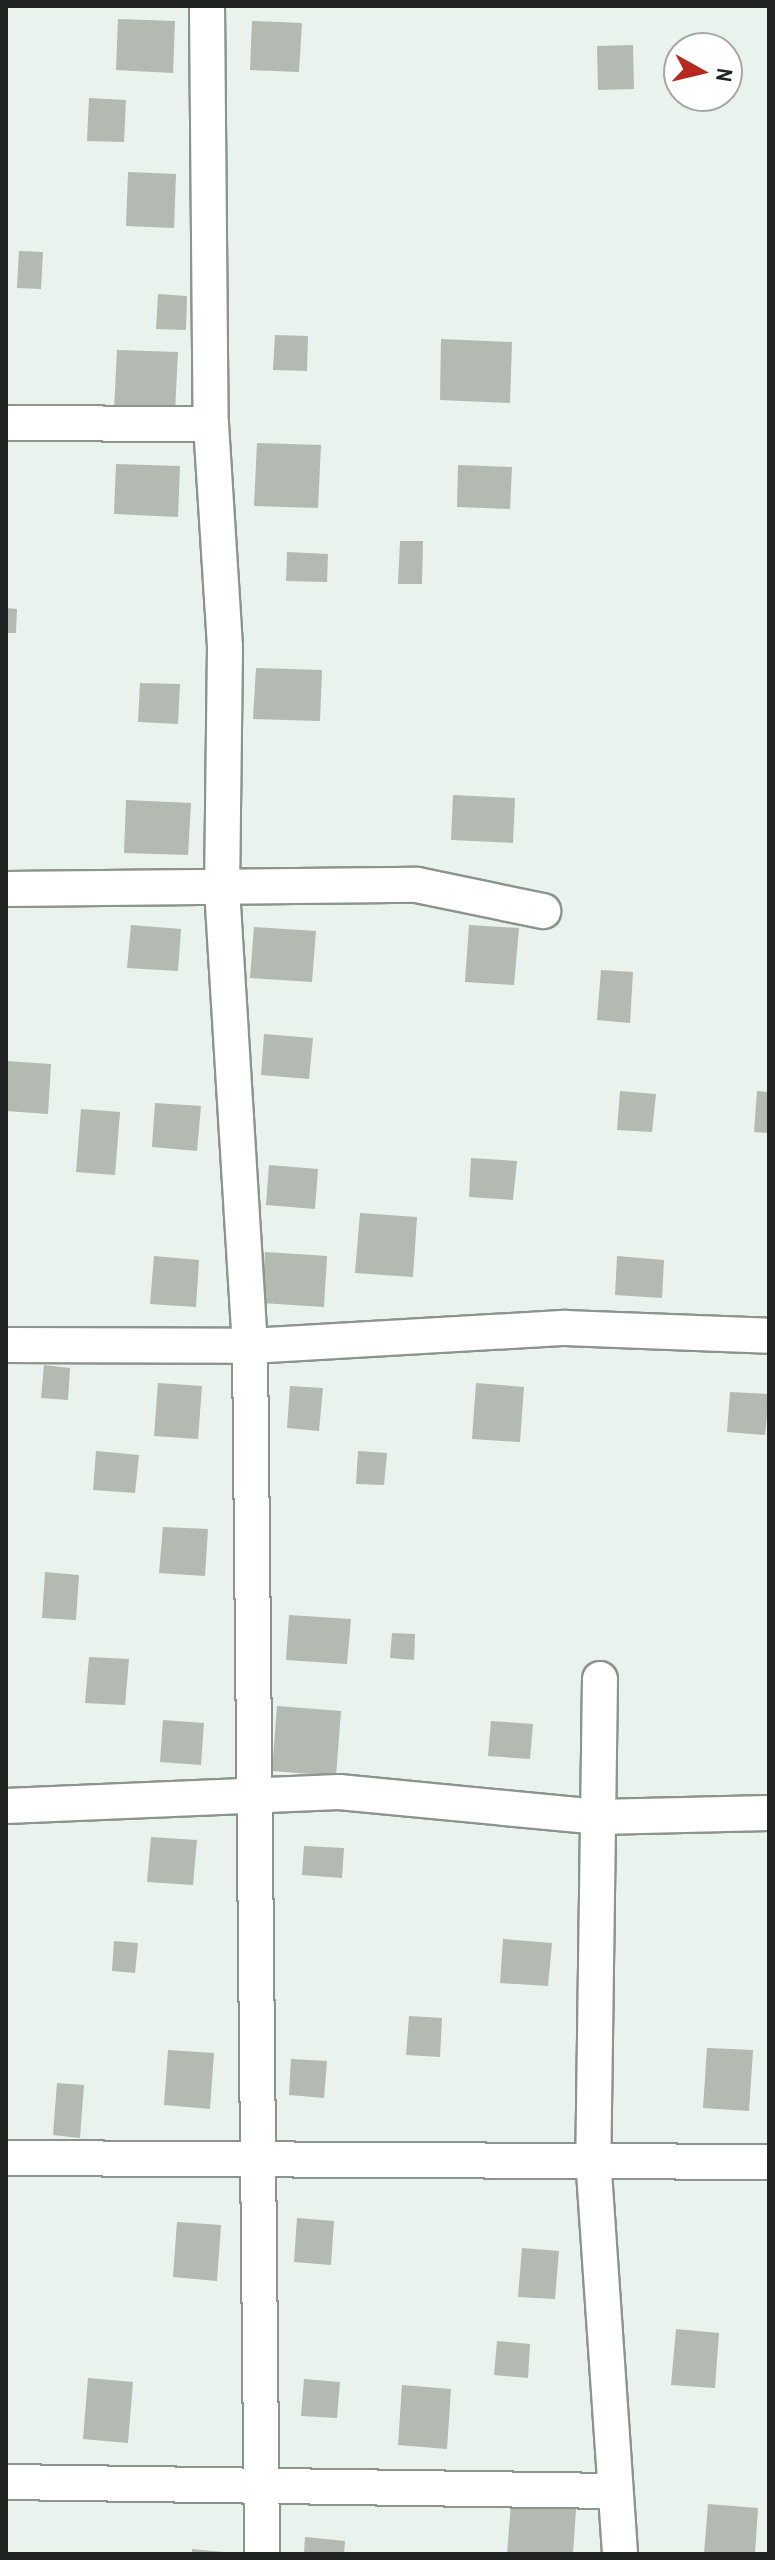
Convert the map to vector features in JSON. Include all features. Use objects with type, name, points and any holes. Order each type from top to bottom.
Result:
[{"type":"street","points":[[207,6],[211,424],[225,647],[222,889],[250,1346],[259,1796],[257,2157],[262,2554]]},
{"type":"street","points":[[6,423],[211,424]]},
{"type":"street","points":[[6,889],[417,885],[543,911]]},
{"type":"street","points":[[6,1345],[250,1346],[565,1328],[769,1336]]},
{"type":"street","points":[[600,1679],[593,2157],[611,2491],[620,2554]]},
{"type":"street","points":[[6,1806],[339,1792],[598,1817],[769,1813]]},
{"type":"street","points":[[6,2158],[593,2157],[769,2162]]},
{"type":"street","points":[[6,2482],[611,2491]]},
{"type":"building","points":[[118,19],[175,21],[173,73],[116,70]]},
{"type":"building","points":[[252,21],[302,23],[299,72],[250,70]]},
{"type":"building","points":[[633,45],[634,89],[598,90],[597,46]]},
{"type":"building","points":[[89,98],[126,100],[124,142],[87,141]]},
{"type":"building","points":[[128,172],[176,174],[174,228],[126,226]]},
{"type":"building","points":[[19,251],[43,252],[41,289],[17,288]]},
{"type":"building","points":[[158,294],[187,296],[186,330],[156,329]]},
{"type":"building","points":[[275,335],[308,336],[307,371],[273,370]]},
{"type":"building","points":[[441,339],[512,342],[510,403],[440,400]]},
{"type":"building","points":[[117,350],[178,352],[175,412],[114,410]]},
{"type":"building","points":[[257,443],[321,445],[318,508],[254,506]]},
{"type":"building","points":[[116,464],[180,466],[178,517],[114,514]]},
{"type":"building","points":[[458,465],[512,467],[510,509],[457,507]]},
{"type":"building","points":[[400,541],[423,541],[422,584],[398,584]]},
{"type":"building","points":[[287,552],[328,554],[327,582],[286,581]]},
{"type":"building","points":[[6,608],[17,609],[16,633],[6,633]]},
{"type":"building","points":[[256,668],[322,670],[320,721],[253,719]]},
{"type":"building","points":[[140,683],[180,684],[178,724],[138,722]]},
{"type":"building","points":[[453,795],[515,798],[513,843],[451,840]]},
{"type":"building","points":[[126,800],[191,803],[188,855],[124,853]]},
{"type":"building","points":[[131,925],[181,929],[178,971],[127,968]]},
{"type":"building","points":[[469,925],[519,928],[514,985],[465,982]]},
{"type":"building","points":[[254,927],[316,931],[312,982],[250,978]]},
{"type":"building","points":[[601,970],[633,972],[630,1023],[597,1020]]},
{"type":"building","points":[[264,1034],[313,1038],[309,1079],[261,1075]]},
{"type":"building","points":[[6,1061],[51,1064],[48,1114],[6,1111]]},
{"type":"building","points":[[620,1091],[656,1094],[652,1132],[617,1130]]},
{"type":"building","points":[[757,1091],[769,1092],[769,1133],[754,1132]]},
{"type":"building","points":[[155,1103],[201,1106],[197,1151],[152,1147]]},
{"type":"building","points":[[81,1109],[120,1112],[115,1175],[76,1172]]},
{"type":"building","points":[[471,1158],[517,1161],[513,1200],[469,1197]]},
{"type":"building","points":[[269,1165],[318,1169],[315,1209],[266,1205]]},
{"type":"building","points":[[360,1213],[417,1217],[413,1277],[355,1273]]},
{"type":"building","points":[[265,1252],[327,1256],[324,1307],[261,1303]]},
{"type":"building","points":[[154,1256],[199,1260],[196,1307],[150,1304]]},
{"type":"building","points":[[617,1256],[664,1260],[662,1298],[615,1295]]},
{"type":"building","points":[[44,1365],[70,1368],[68,1400],[41,1398]]},
{"type":"building","points":[[158,1383],[202,1386],[198,1439],[154,1436]]},
{"type":"building","points":[[476,1383],[524,1387],[520,1442],[472,1439]]},
{"type":"building","points":[[290,1386],[323,1388],[319,1431],[287,1428]]},
{"type":"building","points":[[730,1392],[769,1394],[765,1435],[727,1432]]},
{"type":"building","points":[[96,1451],[139,1455],[135,1493],[93,1490]]},
{"type":"building","points":[[358,1451],[387,1453],[384,1485],[356,1484]]},
{"type":"building","points":[[163,1527],[208,1529],[205,1576],[159,1573]]},
{"type":"building","points":[[45,1572],[79,1575],[76,1620],[42,1618]]},
{"type":"building","points":[[289,1615],[351,1619],[347,1664],[286,1660]]},
{"type":"building","points":[[392,1633],[415,1634],[414,1660],[390,1658]]},
{"type":"building","points":[[89,1657],[129,1659],[125,1705],[85,1703]]},
{"type":"building","points":[[277,1706],[341,1711],[336,1776],[272,1771]]},
{"type":"building","points":[[163,1720],[204,1723],[201,1765],[160,1762]]},
{"type":"building","points":[[491,1721],[533,1724],[530,1759],[488,1756]]},
{"type":"building","points":[[151,1837],[197,1840],[193,1885],[147,1882]]},
{"type":"building","points":[[304,1846],[344,1848],[342,1878],[302,1875]]},
{"type":"building","points":[[503,1939],[552,1943],[548,1986],[500,1983]]},
{"type":"building","points":[[114,1941],[138,1943],[135,1973],[112,1971]]},
{"type":"building","points":[[409,2016],[442,2018],[440,2057],[406,2055]]},
{"type":"building","points":[[707,2048],[753,2050],[749,2111],[703,2108]]},
{"type":"building","points":[[168,2050],[214,2053],[210,2109],[164,2105]]},
{"type":"building","points":[[291,2059],[327,2061],[324,2098],[289,2095]]},
{"type":"building","points":[[57,2083],[84,2085],[80,2138],[53,2135]]},
{"type":"building","points":[[297,2218],[334,2221],[331,2265],[294,2262]]},
{"type":"building","points":[[177,2222],[221,2225],[217,2281],[173,2277]]},
{"type":"building","points":[[522,2248],[559,2251],[555,2299],[518,2297]]},
{"type":"building","points":[[676,2329],[719,2333],[715,2388],[671,2385]]},
{"type":"building","points":[[497,2341],[530,2344],[528,2378],[494,2375]]},
{"type":"building","points":[[88,2378],[133,2382],[128,2443],[83,2439]]},
{"type":"building","points":[[304,2379],[340,2382],[337,2418],[301,2416]]},
{"type":"building","points":[[402,2385],[451,2389],[447,2449],[398,2445]]},
{"type":"building","points":[[511,2504],[576,2509],[573,2554],[507,2554]]},
{"type":"building","points":[[708,2504],[758,2508],[755,2554],[704,2554]]},
{"type":"building","points":[[305,2537],[345,2541],[344,2554],[304,2554]]},
{"type":"building","points":[[192,2549],[224,2552],[224,2554],[192,2554]]}]
